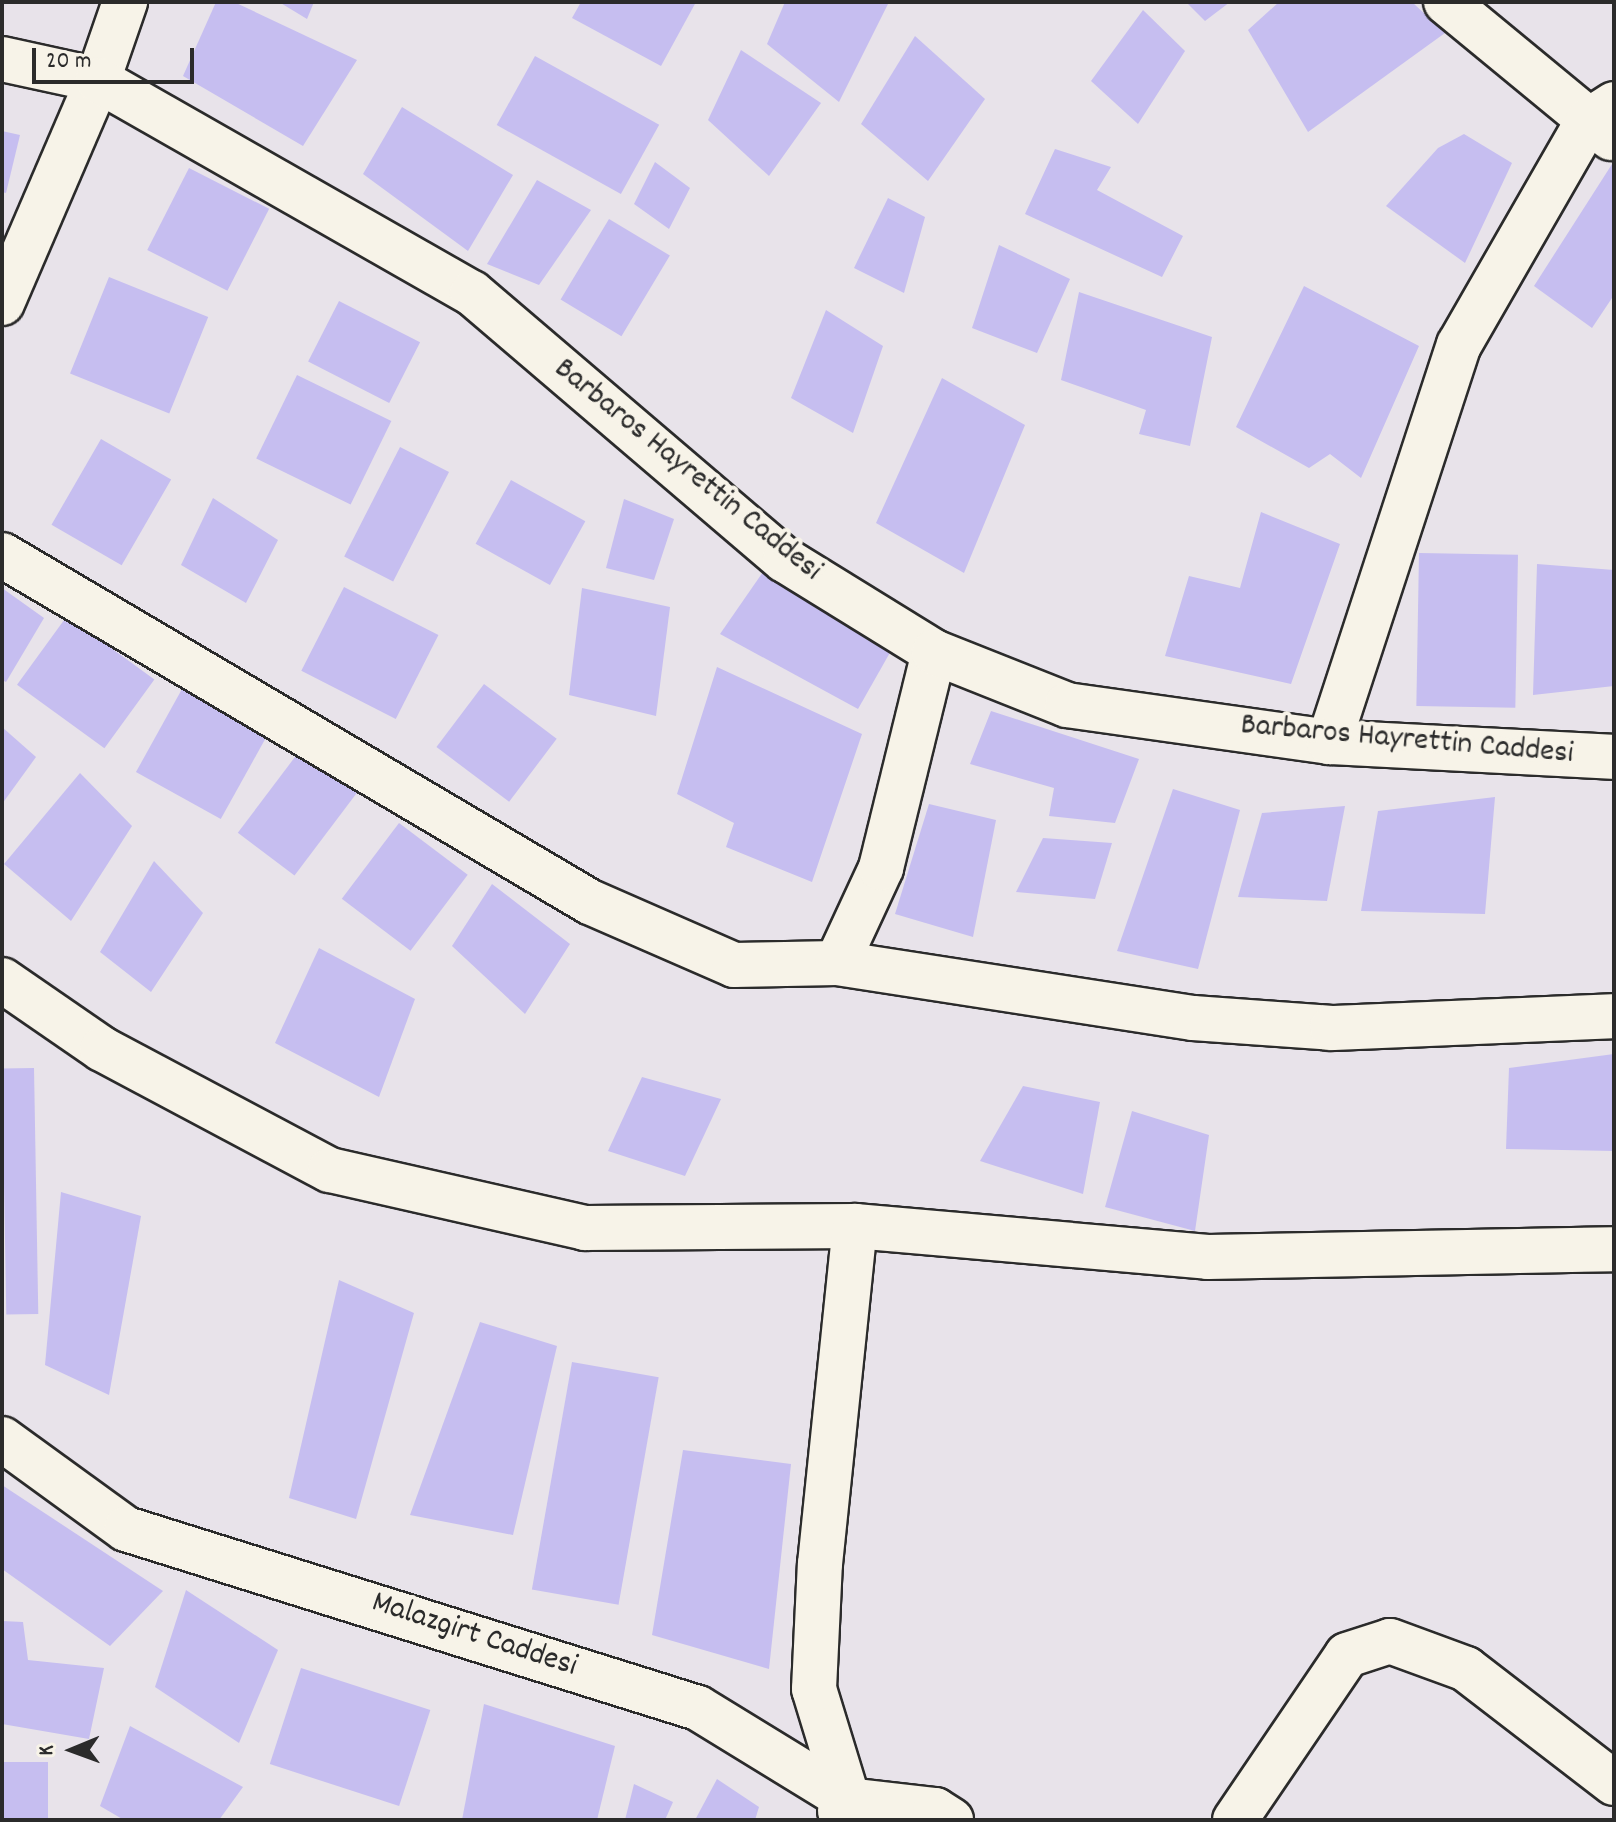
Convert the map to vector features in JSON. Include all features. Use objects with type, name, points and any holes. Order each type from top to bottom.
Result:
[{"type":"street","points":[[2,303],[98,80],[125,2]]},
{"type":"street","points":[[1329,742],[1459,345],[1605,122],[1446,2]]},
{"type":"street","name":"Barbaros Hayrettin Caddesi","points":[[2,59],[98,80],[472,293],[785,560],[934,652],[1067,705],[1329,742],[1614,757]]},
{"type":"street","points":[[2,555],[590,902],[734,965],[837,963],[1193,1018],[1332,1028],[1614,1016]]},
{"type":"street","points":[[837,963],[881,868],[934,652]]},
{"type":"street","points":[[2,980],[102,1049],[330,1170],[585,1228],[855,1226],[1208,1257],[1614,1249]]},
{"type":"street","points":[[841,1810],[814,1689],[820,1564],[855,1226]]},
{"type":"street","name":"Malazgirt Caddesi","points":[[2,1439],[126,1529],[698,1708],[841,1810],[935,1810],[951,1820]]},
{"type":"street","points":[[1235,1820],[1347,1655],[1390,1641],[1466,1669],[1614,1783]]},
{"type":"building","points":[[216,2],[234,2],[357,60],[303,146],[183,76]]},
{"type":"building","points":[[279,2],[314,2],[307,19]]},
{"type":"building","points":[[581,2],[696,2],[661,66],[572,18]]},
{"type":"building","points":[[785,2],[889,2],[839,102],[767,44]]},
{"type":"building","points":[[1186,2],[1230,2],[1205,21]]},
{"type":"building","points":[[1279,2],[1412,2],[1445,33],[1308,132],[1248,30]]},
{"type":"building","points":[[1143,10],[1185,51],[1138,124],[1091,81]]},
{"type":"building","points":[[915,36],[985,99],[928,181],[861,124]]},
{"type":"building","points":[[741,50],[821,103],[769,176],[708,120]]},
{"type":"building","points":[[535,56],[659,125],[621,194],[497,125]]},
{"type":"building","points":[[402,107],[513,175],[468,251],[363,174]]},
{"type":"building","points":[[2,131],[20,135],[6,193],[2,192]]},
{"type":"building","points":[[1464,134],[1512,163],[1465,263],[1386,206],[1438,148]]},
{"type":"building","points":[[1055,149],[1111,167],[1097,190],[1183,236],[1162,277],[1025,214]]},
{"type":"building","points":[[1614,161],[1614,295],[1592,328],[1534,286]]},
{"type":"building","points":[[655,162],[690,188],[669,229],[634,204]]},
{"type":"building","points":[[189,168],[269,209],[227,291],[147,250]]},
{"type":"building","points":[[537,180],[591,210],[539,285],[487,264]]},
{"type":"building","points":[[888,198],[925,217],[904,293],[854,268]]},
{"type":"building","points":[[609,219],[670,256],[621,336],[561,300]]},
{"type":"building","points":[[999,245],[1070,279],[1037,353],[972,328]]},
{"type":"building","points":[[109,277],[208,317],[169,414],[70,373]]},
{"type":"building","points":[[1304,286],[1419,346],[1361,478],[1330,454],[1309,468],[1236,427]]},
{"type":"building","points":[[1079,292],[1212,337],[1190,446],[1139,434],[1146,410],[1061,380]]},
{"type":"building","points":[[339,301],[420,342],[389,403],[308,362]]},
{"type":"building","points":[[826,310],[883,346],[853,433],[791,398]]},
{"type":"building","points":[[297,375],[391,421],[351,505],[256,459]]},
{"type":"building","points":[[942,378],[1025,425],[964,573],[876,523]]},
{"type":"building","points":[[101,439],[171,480],[122,565],[52,525]]},
{"type":"building","points":[[400,447],[449,472],[393,582],[344,557]]},
{"type":"building","points":[[511,480],[585,521],[550,585],[476,544]]},
{"type":"building","points":[[213,498],[278,540],[246,603],[181,565]]},
{"type":"building","points":[[624,499],[674,519],[654,580],[606,568]]},
{"type":"building","points":[[1261,512],[1340,544],[1291,684],[1165,656],[1189,576],[1240,588]]},
{"type":"building","points":[[1419,553],[1518,555],[1515,708],[1416,706]]},
{"type":"building","points":[[1537,564],[1614,570],[1614,686],[1533,695]]},
{"type":"building","points":[[765,569],[892,649],[858,709],[720,634]]},
{"type":"building","points":[[344,587],[438,635],[396,719],[301,671]]},
{"type":"building","points":[[2,588],[44,618],[6,682],[2,680]]},
{"type":"building","points":[[582,588],[670,607],[656,716],[569,695]]},
{"type":"building","points":[[67,616],[154,679],[104,748],[17,685]]},
{"type":"building","points":[[717,667],[862,734],[812,882],[726,847],[734,823],[677,794]]},
{"type":"building","points":[[484,684],[557,739],[509,802],[436,747]]},
{"type":"building","points":[[182,689],[267,736],[221,819],[136,772]]},
{"type":"building","points":[[991,711],[1139,759],[1115,823],[1049,816],[1054,788],[970,764]]},
{"type":"building","points":[[2,727],[36,757],[2,804]]},
{"type":"building","points":[[301,749],[358,792],[295,876],[238,833]]},
{"type":"building","points":[[80,773],[132,826],[71,921],[4,864]]},
{"type":"building","points":[[1173,789],[1240,810],[1198,969],[1117,951]]},
{"type":"building","points":[[1495,797],[1485,914],[1361,911],[1378,811]]},
{"type":"building","points":[[929,804],[996,820],[973,937],[895,914]]},
{"type":"building","points":[[1345,806],[1327,901],[1238,897],[1262,813]]},
{"type":"building","points":[[399,823],[468,875],[411,951],[342,899]]},
{"type":"building","points":[[1043,838],[1112,843],[1095,899],[1016,892]]},
{"type":"building","points":[[154,861],[203,913],[151,992],[100,952]]},
{"type":"building","points":[[492,884],[570,944],[525,1014],[452,946]]},
{"type":"building","points":[[319,948],[415,999],[379,1097],[275,1043]]},
{"type":"building","points":[[1614,1054],[1614,1151],[1506,1149],[1509,1068]]},
{"type":"building","points":[[34,1068],[38,1314],[6,1315],[2,1069]]},
{"type":"building","points":[[642,1077],[721,1099],[685,1176],[608,1151]]},
{"type":"building","points":[[1023,1086],[1100,1102],[1083,1194],[980,1161]]},
{"type":"building","points":[[1132,1111],[1209,1135],[1195,1231],[1105,1207]]},
{"type":"building","points":[[61,1192],[141,1216],[109,1395],[45,1365]]},
{"type":"building","points":[[339,1280],[414,1313],[356,1519],[289,1498]]},
{"type":"building","points":[[480,1322],[557,1346],[513,1535],[410,1515]]},
{"type":"building","points":[[572,1362],[659,1377],[619,1605],[532,1589]]},
{"type":"building","points":[[683,1450],[791,1464],[769,1669],[652,1635]]},
{"type":"building","points":[[2,1485],[163,1591],[110,1646],[2,1569]]},
{"type":"building","points":[[186,1590],[278,1650],[239,1743],[155,1687]]},
{"type":"building","points":[[2,1621],[23,1622],[28,1660],[104,1668],[89,1739],[2,1724]]},
{"type":"building","points":[[301,1668],[430,1710],[399,1806],[270,1764]]},
{"type":"building","points":[[484,1704],[615,1746],[597,1820],[462,1820]]},
{"type":"building","points":[[130,1726],[243,1787],[219,1820],[124,1820],[100,1806]]},
{"type":"building","points":[[2,1762],[48,1762],[48,1820],[2,1820]]},
{"type":"building","points":[[717,1779],[759,1807],[755,1820],[695,1820]]},
{"type":"building","points":[[634,1784],[673,1802],[665,1820],[625,1820]]}]
